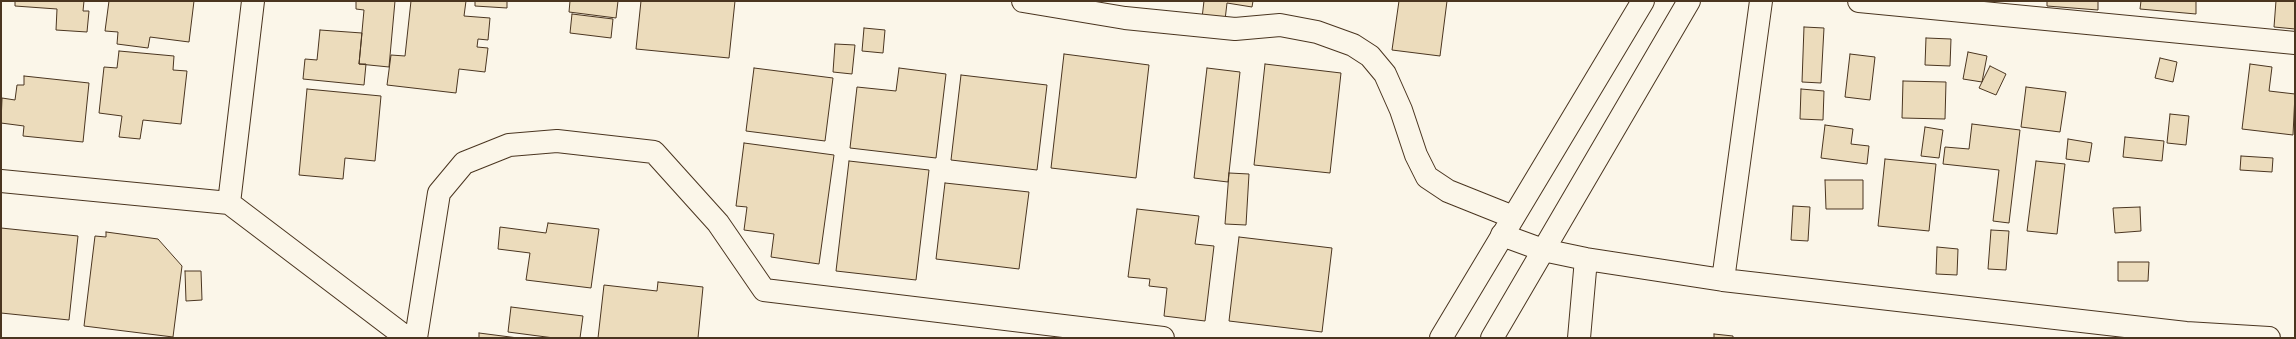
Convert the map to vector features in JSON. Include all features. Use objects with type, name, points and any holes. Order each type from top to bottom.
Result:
[{"type":"street","points":[[229,203],[253,1]]},
{"type":"street","points":[[1023,1],[1125,18],[1235,29],[1280,24],[1316,32],[1353,45],[1370,56],[1385,74],[1401,110],[1416,155],[1427,177],[1543,250],[1586,259],[1723,280],[2186,336],[2269,338]]},
{"type":"street","points":[[1441,338],[1643,1]]},
{"type":"street","points":[[1492,338],[1689,1]]},
{"type":"street","points":[[1723,280],[1762,1]]},
{"type":"street","points":[[1859,1],[2295,43]]},
{"type":"street","points":[[416,338],[439,193],[464,164],[509,145],[557,142],[654,152],[718,223],[764,290],[1163,338]]},
{"type":"street","points":[[1,181],[229,203],[407,338]]},
{"type":"street","points":[[1579,338],[1586,259]]},
{"type":"building","points":[[15,1],[84,1],[83,11],[89,11],[87,32],[56,30],[57,9],[15,6]]},
{"type":"building","points":[[109,1],[194,1],[189,42],[150,37],[148,48],[117,44],[118,32],[105,31]]},
{"type":"building","points":[[356,1],[395,1],[389,67],[359,64],[364,10],[356,9]]},
{"type":"building","points":[[411,1],[466,1],[464,16],[490,18],[488,40],[478,39],[477,47],[488,48],[485,72],[459,69],[456,93],[387,85],[391,55],[405,56]]},
{"type":"building","points":[[475,1],[507,1],[507,8],[475,6]]},
{"type":"building","points":[[570,1],[618,1],[616,18],[569,12]]},
{"type":"building","points":[[641,1],[735,1],[729,58],[636,49]]},
{"type":"building","points":[[1204,1],[1253,1],[1252,7],[1227,3],[1225,20],[1202,18]]},
{"type":"building","points":[[1399,1],[1447,1],[1440,56],[1392,50]]},
{"type":"building","points":[[2047,1],[2098,1],[2098,10],[2047,6]]},
{"type":"building","points":[[2141,1],[2196,1],[2196,14],[2140,9]]},
{"type":"building","points":[[2276,1],[2295,1],[2295,29],[2274,27]]},
{"type":"building","points":[[572,14],[613,19],[611,38],[570,33]]},
{"type":"building","points":[[1804,27],[1824,28],[1821,83],[1802,82]]},
{"type":"building","points":[[864,28],[885,30],[883,53],[862,51]]},
{"type":"building","points":[[320,30],[362,33],[359,64],[366,64],[364,85],[303,79],[305,59],[317,60]]},
{"type":"building","points":[[1926,38],[1951,39],[1950,66],[1925,65]]},
{"type":"building","points":[[835,44],[855,45],[852,74],[833,72]]},
{"type":"building","points":[[119,51],[174,56],[173,70],[187,71],[181,124],[143,120],[140,139],[119,137],[122,116],[99,113],[104,67],[117,68]]},
{"type":"building","points":[[1968,52],[1987,56],[1982,82],[1963,79]]},
{"type":"building","points":[[1064,54],[1149,65],[1136,178],[1051,168]]},
{"type":"building","points":[[1850,54],[1875,57],[1870,100],[1845,97]]},
{"type":"building","points":[[2160,58],[2177,62],[2173,82],[2155,78]]},
{"type":"building","points":[[1265,64],[1341,73],[1330,173],[1254,165]]},
{"type":"building","points":[[2250,64],[2272,67],[2269,91],[2295,94],[2293,135],[2242,129]]},
{"type":"building","points":[[1990,66],[2006,74],[1996,95],[1979,88]]},
{"type":"building","points":[[754,68],[833,78],[825,141],[746,131]]},
{"type":"building","points":[[899,68],[946,74],[936,158],[850,148],[857,87],[896,91]]},
{"type":"building","points":[[1207,68],[1240,72],[1228,182],[1194,178]]},
{"type":"building","points":[[961,75],[1047,85],[1037,170],[951,160]]},
{"type":"building","points":[[24,76],[89,83],[83,142],[23,136],[24,126],[1,123],[2,98],[15,100],[17,85],[24,85]]},
{"type":"building","points":[[1903,81],[1946,82],[1945,119],[1902,118]]},
{"type":"building","points":[[2026,87],[2066,92],[2060,132],[2021,127]]},
{"type":"building","points":[[307,89],[381,96],[375,161],[345,158],[343,179],[299,175]]},
{"type":"building","points":[[1801,89],[1824,91],[1823,120],[1800,119]]},
{"type":"building","points":[[2170,114],[2189,116],[2186,145],[2167,143]]},
{"type":"building","points":[[1972,124],[2020,130],[2009,223],[1993,221],[1999,170],[1943,164],[1945,147],[1969,149]]},
{"type":"building","points":[[1825,125],[1853,129],[1851,144],[1869,146],[1867,164],[1821,158]]},
{"type":"building","points":[[1925,127],[1943,130],[1939,158],[1921,156]]},
{"type":"building","points":[[2125,137],[2164,141],[2162,161],[2123,157]]},
{"type":"building","points":[[2068,139],[2092,143],[2089,162],[2066,159]]},
{"type":"building","points":[[744,143],[834,155],[819,264],[771,257],[774,234],[744,230],[747,207],[736,206]]},
{"type":"building","points":[[2241,156],[2273,158],[2272,172],[2240,170]]},
{"type":"building","points":[[1885,159],[1936,164],[1929,231],[1878,226]]},
{"type":"building","points":[[849,161],[929,170],[916,280],[836,271]]},
{"type":"building","points":[[2036,161],[2065,164],[2057,234],[2027,231]]},
{"type":"building","points":[[1229,173],[1249,174],[1246,225],[1225,224]]},
{"type":"building","points":[[1825,180],[1863,180],[1863,209],[1826,209]]},
{"type":"building","points":[[945,183],[1029,192],[1019,269],[936,259]]},
{"type":"building","points":[[1793,206],[1810,207],[1808,241],[1791,240]]},
{"type":"building","points":[[2140,207],[2141,231],[2115,233],[2113,208]]},
{"type":"building","points":[[1137,209],[1199,216],[1195,244],[1214,246],[1205,321],[1164,316],[1167,288],[1149,286],[1150,279],[1128,277]]},
{"type":"building","points":[[548,223],[599,229],[591,288],[526,280],[530,253],[498,249],[500,227],[546,233]]},
{"type":"building","points":[[1,228],[78,236],[69,320],[1,313]]},
{"type":"building","points":[[1991,230],[2009,231],[2006,270],[1988,269]]},
{"type":"building","points":[[106,232],[158,239],[182,266],[173,337],[84,326],[95,236],[106,237]]},
{"type":"building","points":[[1239,237],[1332,248],[1322,332],[1229,321]]},
{"type":"building","points":[[1937,247],[1958,249],[1957,275],[1936,274]]},
{"type":"building","points":[[2118,262],[2149,262],[2148,281],[2118,281]]},
{"type":"building","points":[[185,271],[201,271],[202,300],[186,301]]},
{"type":"building","points":[[658,282],[703,287],[698,338],[598,338],[604,285],[657,291]]},
{"type":"building","points":[[511,307],[583,316],[580,338],[554,338],[508,332]]},
{"type":"building","points":[[479,333],[518,338],[479,338]]},
{"type":"building","points":[[1714,334],[1733,336],[1733,338],[1714,338]]}]
